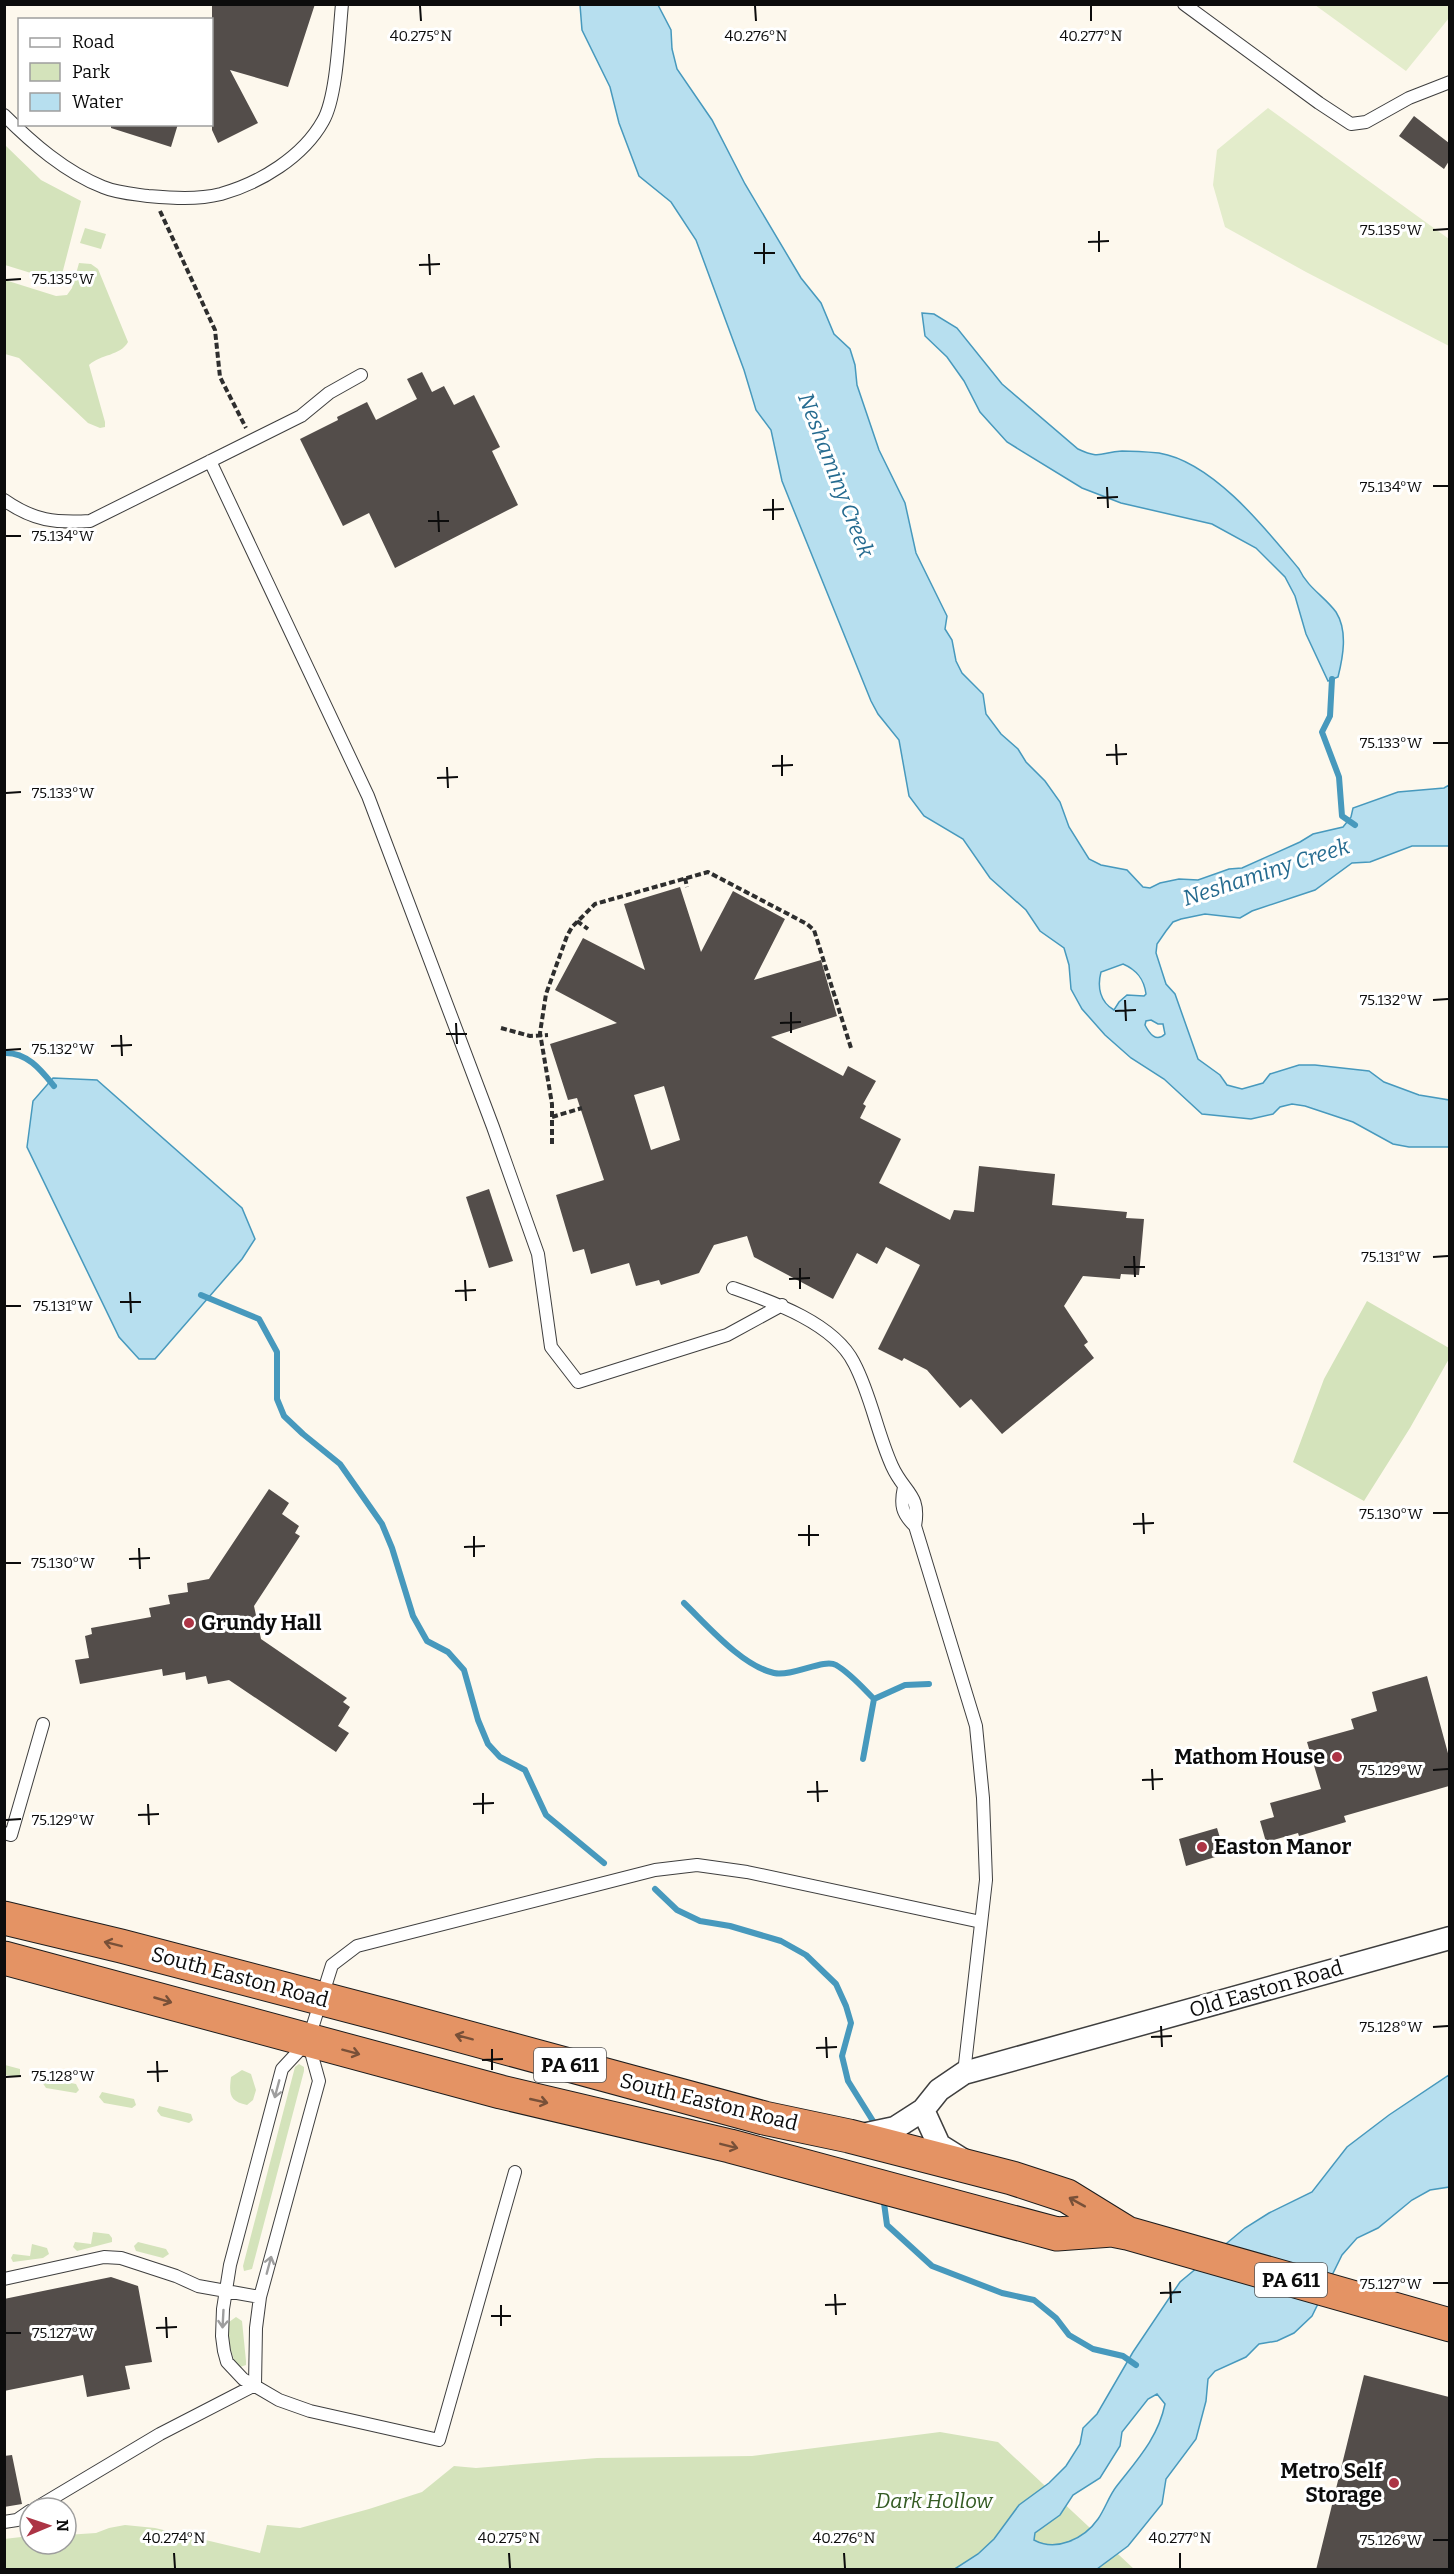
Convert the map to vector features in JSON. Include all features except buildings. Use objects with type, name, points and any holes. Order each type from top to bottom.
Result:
[{"type":"highway","name":"South Easton Road","points":[[4,1918],[121,1946],[764,2118],[849,2136],[985,2171],[1067,2196],[1142,2237]]},
{"type":"highway","name":"South Easton Road","points":[[4,1958],[501,2092],[730,2146],[1057,2234],[1112,2230],[1142,2237],[1438,2322]]},
{"type":"street","name":"Old Easton Road","points":[[849,2136],[875,2134],[895,2128],[924,2110],[939,2090],[964,2073],[1449,1938]]},
{"type":"street","points":[[924,2110],[939,2145],[952,2155],[985,2171]]},
{"type":"lane","points":[[4,115],[29,140],[64,165],[104,188],[179,199],[220,194],[259,178],[289,160],[324,121],[336,70],[342,4]]},
{"type":"lane","points":[[1184,4],[1351,124],[1366,122],[1409,98],[1449,82]]},
{"type":"lane","points":[[4,500],[19,510],[58,523],[90,521],[301,416],[329,393],[361,375]]},
{"type":"lane","points":[[210,461],[368,796],[493,1127],[538,1254],[551,1347],[578,1382],[727,1335],[782,1305]]},
{"type":"lane","points":[[733,1288],[782,1305],[836,1338],[854,1362],[892,1466],[904,1487],[901,1503],[905,1516],[915,1526],[976,1726],[983,1797],[986,1880],[964,2073]]},
{"type":"lane","points":[[4,1833],[11,1835],[43,1724]]},
{"type":"lane","points":[[515,2172],[439,2440],[310,2411],[279,2400],[243,2379],[227,2362],[222,2336],[230,2265],[282,2069],[308,2041],[332,1965],[357,1946],[655,1870],[697,1865],[747,1872],[981,1922]]},
{"type":"lane","points":[[255,2385],[256,2328],[260,2297],[320,2081],[308,2041]]},
{"type":"lane","points":[[4,2279],[104,2258],[121,2258],[176,2276],[198,2286],[260,2297]]},
{"type":"lane","points":[[56,2496],[160,2434],[255,2385]]},
{"type":"path","points":[[154,196],[215,330],[220,377],[253,440]]},
{"type":"path","points":[[552,1144],[552,1117],[540,1037],[546,994],[567,936],[577,921],[595,904],[685,878],[713,873],[807,924],[814,930],[851,1048]]},
{"type":"path","points":[[685,878],[687,887]]},
{"type":"path","points":[[577,921],[588,929]]},
{"type":"path","points":[[501,1028],[540,1037],[548,1035]]},
{"type":"path","points":[[552,1117],[582,1108]]},
{"type":"green space","points":[[1315,5],[1449,5],[1449,18],[1406,71]]},
{"type":"green space","points":[[1268,108],[1449,239],[1449,346],[1225,227],[1213,185],[1217,150]]},
{"type":"green space","points":[[5,145],[41,180],[81,201],[60,282],[5,265]]},
{"type":"green space","points":[[85,228],[106,234],[101,249],[80,243]]},
{"type":"green space","points":[[79,263],[91,264],[98,269],[128,342],[125,347],[115,353],[89,365],[105,422],[105,427],[100,428],[88,423],[19,358],[5,354],[5,280],[56,296],[67,295],[72,288]]},
{"type":"green space","points":[[1367,1301],[1449,1348],[1450,1357],[1410,1428],[1364,1501],[1293,1462],[1324,1379]]},
{"type":"green space","points":[[299,2064],[304,2067],[304,2071],[252,2269],[244,2271],[243,2266],[295,2067]]},
{"type":"green space","points":[[5,2065],[20,2069],[20,2077],[5,2075]]},
{"type":"green space","points":[[242,2070],[251,2074],[256,2090],[253,2100],[247,2105],[234,2099],[230,2092],[231,2077]]},
{"type":"green space","points":[[45,2078],[76,2084],[79,2090],[76,2093],[46,2088],[42,2082]]},
{"type":"green space","points":[[102,2092],[134,2099],[136,2105],[132,2108],[104,2103],[99,2097]]},
{"type":"green space","points":[[159,2106],[191,2114],[193,2120],[189,2123],[161,2116],[157,2111]]},
{"type":"green space","points":[[93,2232],[109,2234],[112,2242],[77,2251],[73,2247],[75,2242],[91,2244]]},
{"type":"green space","points":[[138,2242],[166,2249],[169,2254],[163,2258],[136,2251],[134,2246]]},
{"type":"green space","points":[[32,2244],[47,2248],[49,2254],[43,2258],[13,2262],[11,2258],[13,2254],[30,2256]]},
{"type":"green space","points":[[236,2317],[242,2321],[246,2361],[246,2365],[240,2367],[235,2364],[229,2343],[229,2322]]},
{"type":"green space","name":"Dark Hollow","points":[[940,2432],[998,2442],[1134,2569],[5,2570],[4,2539],[18,2537],[18,2556],[78,2556],[78,2534],[96,2533],[125,2525],[155,2528],[260,2553],[267,2525],[300,2528],[369,2509],[422,2492],[454,2466],[476,2468],[597,2458],[752,2456]]},
{"type":"water","name":"Neshaminy Creek","points":[[580,5],[658,5],[671,30],[672,49],[677,69],[712,120],[745,184],[801,278],[821,303],[834,334],[850,349],[855,365],[857,385],[879,450],[905,503],[916,553],[947,616],[945,629],[952,640],[956,661],[962,673],[983,694],[986,714],[1001,734],[1018,749],[1026,762],[1045,781],[1060,802],[1069,827],[1089,859],[1101,865],[1127,870],[1143,887],[1150,888],[1160,883],[1179,879],[1198,880],[1229,869],[1242,868],[1313,834],[1343,827],[1351,817],[1353,808],[1398,792],[1444,788],[1449,785],[1449,846],[1412,846],[1370,862],[1352,863],[1315,890],[1252,911],[1240,918],[1205,914],[1181,919],[1173,922],[1166,931],[1157,944],[1156,953],[1166,984],[1175,994],[1198,1059],[1220,1075],[1227,1085],[1242,1089],[1263,1083],[1270,1074],[1299,1065],[1369,1071],[1384,1082],[1419,1095],[1449,1100],[1449,1147],[1409,1147],[1393,1144],[1353,1122],[1292,1104],[1280,1107],[1273,1114],[1251,1119],[1202,1114],[1164,1079],[1131,1058],[1105,1035],[1082,1009],[1071,989],[1069,965],[1064,948],[1040,931],[1026,910],[990,878],[963,839],[924,816],[909,796],[899,740],[878,714],[871,701],[782,481],[771,430],[756,410],[744,370],[696,240],[671,202],[639,176],[619,123],[610,87],[582,30]],"holes":[[[1123,964],[1139,976],[1146,994],[1144,996],[1127,995],[1114,1010],[1109,1007],[1101,994],[1101,972]],[[1151,1020],[1163,1024],[1165,1034],[1162,1037],[1151,1034],[1145,1025],[1146,1021]]]},
{"type":"water","points":[[922,313],[934,314],[957,328],[1002,384],[1078,449],[1096,455],[1122,451],[1159,453],[1179,459],[1199,469],[1237,499],[1271,535],[1340,619],[1343,653],[1338,677],[1328,681],[1306,634],[1295,596],[1285,577],[1256,548],[1212,524],[1121,503],[1082,488],[1007,442],[980,412],[964,381],[947,357],[925,336]]},
{"type":"water","points":[[53,1078],[97,1080],[242,1208],[255,1239],[242,1259],[155,1359],[139,1359],[119,1337],[27,1147],[33,1101]]},
{"type":"water","points":[[1449,2075],[1449,2187],[1430,2190],[1412,2200],[1378,2228],[1357,2238],[1342,2255],[1312,2316],[1294,2333],[1277,2341],[1259,2344],[1246,2357],[1215,2371],[1208,2379],[1206,2401],[1196,2439],[1166,2479],[1162,2504],[1128,2546],[1097,2569],[953,2570],[978,2554],[994,2539],[1019,2505],[1049,2483],[1066,2466],[1080,2444],[1083,2428],[1097,2414],[1133,2352],[1180,2282],[1245,2228],[1269,2213],[1312,2192],[1347,2147],[1389,2115]],"holes":[[[1157,2394],[1165,2404],[1152,2438],[1092,2526],[1069,2542],[1051,2545],[1034,2540],[1035,2533],[1060,2515],[1073,2495],[1100,2478],[1120,2446],[1122,2432],[1148,2399]]]},
{"type":"waterway","points":[[1332,679],[1330,716],[1322,732],[1339,777],[1342,816],[1355,825]]},
{"type":"waterway","points":[[4,1053],[20,1055],[33,1063],[54,1086]]},
{"type":"waterway","points":[[201,1295],[259,1319],[277,1352],[277,1399],[284,1416],[340,1464],[382,1524],[392,1548],[413,1616],[427,1641],[448,1652],[464,1670],[478,1720],[488,1744],[500,1757],[525,1770],[546,1815],[604,1863]]},
{"type":"waterway","points":[[684,1603],[726,1644],[762,1669],[782,1674],[831,1663],[846,1672],[874,1699]]},
{"type":"waterway","points":[[863,1759],[874,1699],[905,1685],[929,1684]]},
{"type":"waterway","points":[[655,1889],[677,1910],[700,1921],[730,1926],[781,1941],[806,1955],[836,1984],[851,2023],[842,2056],[848,2081],[873,2121]]},
{"type":"waterway","points":[[884,2203],[887,2225],[932,2266],[1002,2293],[1034,2300],[1056,2318],[1069,2335],[1093,2349],[1123,2356],[1136,2365]]},
{"type":"place","name":"Grundy Hall","points":[[189,1623]]},
{"type":"place","name":"Mathom House","points":[[1337,1757]]},
{"type":"place","name":"Easton Manor","points":[[1202,1847]]},
{"type":"place","name":"Metro Self Storage","points":[[1394,2483]]}]
